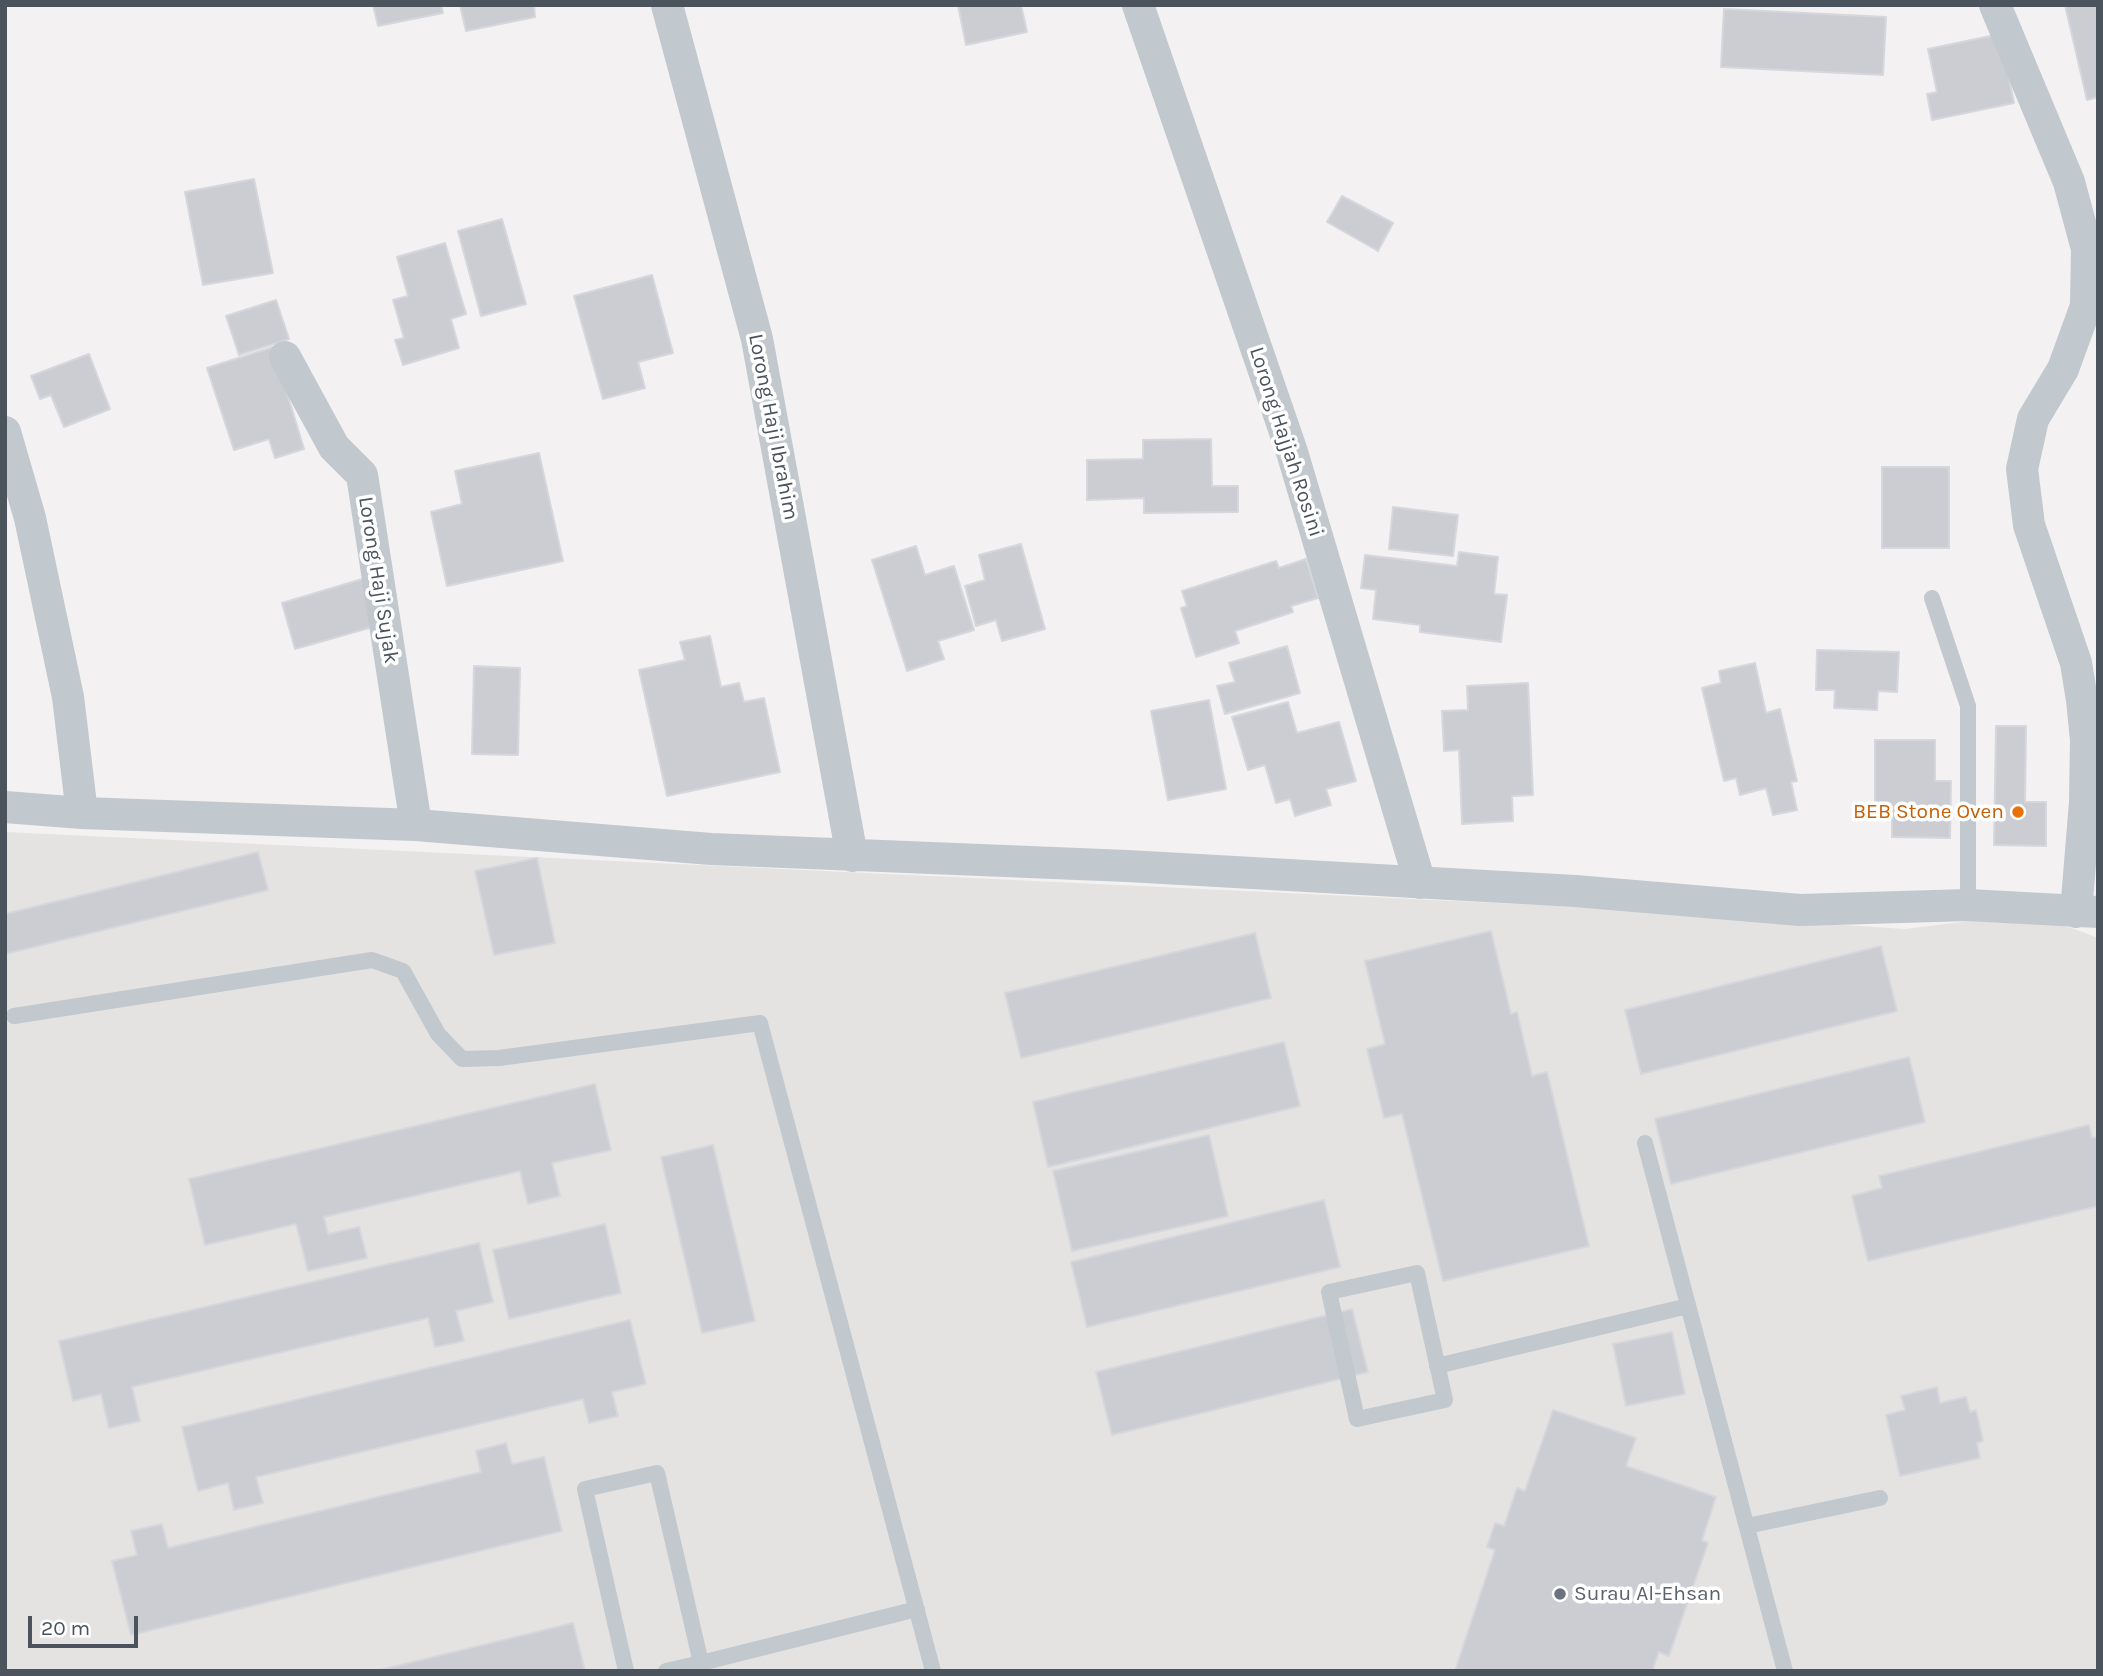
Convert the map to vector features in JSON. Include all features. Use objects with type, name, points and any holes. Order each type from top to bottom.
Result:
[{"type":"street","name":"Lorong Haji Ibrahim","points":[[667,5],[757,339],[852,856]]},
{"type":"street","name":"Lorong Hajjah Rosini","points":[[1138,5],[1292,452],[1420,883]]},
{"type":"street","points":[[5,807],[82,813],[415,825],[711,849],[1127,866],[1575,891],[1800,910],[1968,905],[2087,912],[2086,740],[2082,700],[2076,663],[2029,525],[2022,469],[2034,419],[2063,369],[2086,306],[2087,249],[2069,182],[1995,5]]},
{"type":"street","name":"Lorong Haji Sujak","points":[[285,357],[334,447],[362,475],[415,825]]},
{"type":"street","points":[[5,432],[30,518],[68,697],[82,813]]},
{"type":"lane","points":[[1932,598],[1968,706],[1968,905]]},
{"type":"lane","points":[[14,1016],[372,960],[403,971],[438,1034],[462,1059],[499,1058],[760,1023],[933,1671]]},
{"type":"lane","points":[[1646,1143],[1785,1671]]},
{"type":"lane","points":[[1417,1273],[1437,1366],[1445,1400],[1357,1419],[1329,1292],[1417,1273]]},
{"type":"lane","points":[[1437,1366],[1688,1306]]},
{"type":"lane","points":[[626,1671],[584,1489],[657,1473],[702,1667]]},
{"type":"lane","points":[[1747,1526],[1880,1498]]},
{"type":"lane","points":[[666,1671],[702,1667],[917,1609]]},
{"type":"shaded area","points":[[5,832],[1559,906],[1905,929],[2011,916],[2069,927],[2098,938],[2098,1671],[5,1671]]},
{"type":"building","points":[[373,5],[441,5],[443,13],[378,26]]},
{"type":"building","points":[[460,5],[534,5],[535,17],[466,31]]},
{"type":"building","points":[[958,5],[1021,5],[1027,32],[966,45]]},
{"type":"building","points":[[2065,5],[2098,5],[2098,97],[2087,100]]},
{"type":"building","points":[[1724,9],[1886,17],[1883,75],[1721,67]]},
{"type":"building","points":[[2000,34],[2014,103],[1932,120],[1927,94],[1937,92],[1928,49]]},
{"type":"building","points":[[254,179],[273,273],[203,285],[185,192]]},
{"type":"building","points":[[1342,196],[1393,223],[1378,251],[1327,222]]},
{"type":"building","points":[[502,219],[526,304],[481,316],[458,231]]},
{"type":"building","points":[[445,243],[466,314],[451,319],[459,348],[403,365],[395,340],[404,338],[393,300],[408,296],[397,257]]},
{"type":"building","points":[[652,275],[673,353],[638,362],[645,388],[603,399],[574,296]]},
{"type":"building","points":[[276,300],[289,339],[239,355],[226,316]]},
{"type":"building","points":[[273,347],[304,449],[275,458],[269,439],[234,450],[207,368]]},
{"type":"building","points":[[89,354],[110,409],[64,427],[51,395],[40,399],[31,376]]},
{"type":"building","points":[[1211,439],[1212,486],[1238,486],[1238,512],[1144,513],[1144,498],[1087,500],[1087,460],[1143,459],[1143,440]]},
{"type":"building","points":[[539,453],[563,561],[447,586],[431,512],[462,504],[455,471]]},
{"type":"building","points":[[1882,467],[1949,467],[1949,548],[1882,548]]},
{"type":"building","points":[[1393,507],[1458,515],[1453,556],[1389,549]]},
{"type":"building","points":[[1021,544],[1045,629],[1002,641],[996,620],[976,626],[965,586],[985,580],[979,555]]},
{"type":"building","points":[[916,546],[925,575],[954,566],[974,630],[938,641],[944,659],[907,671],[872,560]]},
{"type":"building","points":[[1459,552],[1498,557],[1494,594],[1507,595],[1501,642],[1420,632],[1420,625],[1373,619],[1376,590],[1361,588],[1365,555],[1457,566]]},
{"type":"building","points":[[1306,559],[1318,598],[1291,606],[1293,612],[1235,631],[1239,643],[1196,657],[1181,608],[1187,606],[1182,591],[1276,561],[1279,568]]},
{"type":"building","points":[[369,577],[383,624],[295,649],[282,603]]},
{"type":"building","points":[[710,636],[721,687],[739,683],[744,702],[764,698],[780,772],[667,796],[639,670],[685,660],[680,642]]},
{"type":"building","points":[[1287,646],[1300,693],[1225,714],[1217,686],[1235,682],[1229,663]]},
{"type":"building","points":[[1817,650],[1899,652],[1897,692],[1878,691],[1877,710],[1834,708],[1835,690],[1816,690]]},
{"type":"building","points":[[1755,663],[1766,713],[1780,709],[1797,781],[1791,782],[1797,810],[1773,815],[1766,788],[1740,795],[1736,778],[1724,781],[1702,688],[1721,683],[1719,671]]},
{"type":"building","points":[[474,666],[520,668],[518,755],[472,754]]},
{"type":"building","points":[[1528,683],[1533,795],[1512,796],[1513,821],[1462,824],[1459,750],[1444,751],[1442,711],[1468,710],[1467,686]]},
{"type":"building","points":[[1209,700],[1226,789],[1168,800],[1151,711]]},
{"type":"building","points":[[1288,702],[1297,733],[1339,722],[1356,781],[1326,789],[1331,805],[1295,816],[1290,799],[1276,803],[1265,765],[1248,770],[1232,717]]},
{"type":"building","points":[[1996,726],[2026,726],[2025,802],[2046,802],[2046,846],[1994,845]]},
{"type":"building","points":[[1875,740],[1935,740],[1935,781],[1951,781],[1950,838],[1892,837],[1892,818],[1875,818]]},
{"type":"building","points":[[258,852],[268,890],[5,954],[5,914]]},
{"type":"building","points":[[537,858],[555,943],[494,955],[475,871]]},
{"type":"building","points":[[1491,931],[1511,1014],[1517,1012],[1532,1076],[1547,1072],[1589,1246],[1443,1281],[1402,1114],[1384,1118],[1367,1049],[1385,1044],[1365,961]]},
{"type":"building","points":[[1255,933],[1271,998],[1021,1058],[1005,993]]},
{"type":"building","points":[[1881,946],[1897,1011],[1641,1074],[1625,1010]]},
{"type":"building","points":[[1284,1042],[1300,1106],[1048,1167],[1033,1102]]},
{"type":"building","points":[[1909,1057],[1925,1122],[1671,1184],[1655,1119]]},
{"type":"building","points":[[595,1084],[611,1150],[552,1163],[560,1196],[528,1204],[520,1171],[324,1217],[328,1234],[359,1227],[367,1258],[308,1271],[296,1224],[205,1245],[189,1179]]},
{"type":"building","points":[[2089,1125],[2092,1138],[2098,1137],[2098,1206],[1868,1261],[1852,1196],[1882,1188],[1879,1176]]},
{"type":"building","points":[[1209,1135],[1228,1216],[1072,1251],[1053,1171]]},
{"type":"building","points":[[713,1145],[755,1321],[702,1333],[661,1157]]},
{"type":"building","points":[[1324,1200],[1340,1267],[1087,1327],[1071,1262]]},
{"type":"building","points":[[605,1224],[621,1293],[509,1319],[493,1250]]},
{"type":"building","points":[[479,1243],[493,1302],[456,1311],[464,1341],[435,1347],[428,1318],[132,1387],[140,1421],[109,1428],[101,1394],[73,1401],[59,1341]]},
{"type":"building","points":[[1352,1309],[1368,1372],[1112,1435],[1096,1372]]},
{"type":"building","points":[[630,1320],[646,1384],[612,1392],[618,1416],[589,1423],[583,1399],[256,1477],[263,1503],[234,1510],[228,1483],[198,1491],[182,1427]]},
{"type":"building","points":[[1672,1332],[1685,1394],[1626,1406],[1613,1344]]},
{"type":"building","points":[[1937,1387],[1940,1403],[1966,1397],[1970,1412],[1976,1410],[1983,1441],[1977,1443],[1980,1458],[1900,1476],[1886,1415],[1905,1410],[1901,1396]]},
{"type":"building","points":[[1553,1410],[1636,1438],[1626,1466],[1716,1497],[1702,1540],[1708,1543],[1669,1656],[1659,1652],[1652,1671],[1455,1671],[1495,1550],[1487,1547],[1495,1523],[1504,1526],[1517,1488],[1525,1491]]},
{"type":"building","points":[[506,1443],[512,1464],[544,1457],[562,1531],[131,1635],[112,1561],[137,1555],[131,1531],[162,1524],[168,1548],[481,1472],[476,1451]]},
{"type":"building","points":[[573,1623],[585,1671],[376,1671]]},
{"type":"place","name":"BEB Stone Oven","points":[[2018,812]]},
{"type":"place","name":"Surau Al-Ehsan","points":[[1560,1594]]}]
